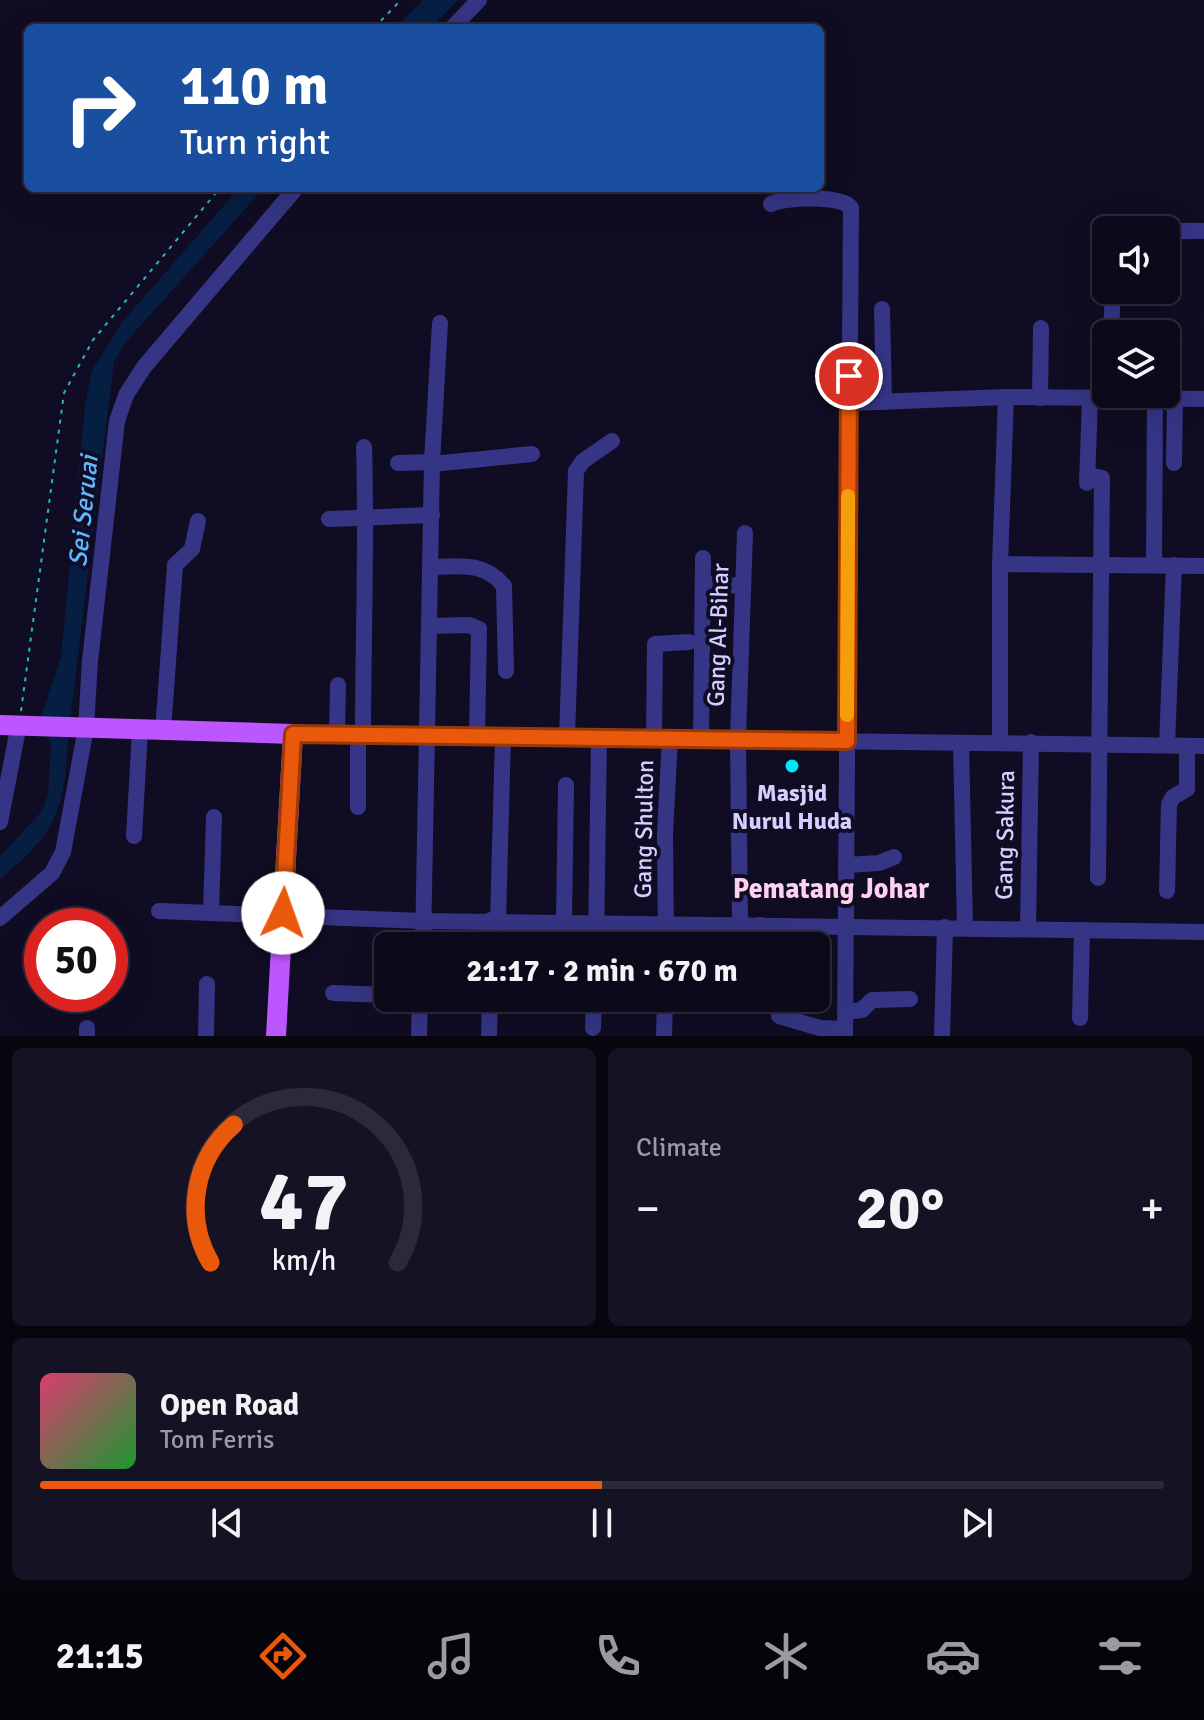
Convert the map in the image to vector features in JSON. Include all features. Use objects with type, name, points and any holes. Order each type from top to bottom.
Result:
[{"type":"main road","points":[[15,724],[293,734],[276,1036]]},
{"type":"street","points":[[456,24],[479,0]]},
{"type":"street","points":[[0,918],[46,879],[61,859],[82,728],[117,421],[126,395],[144,367],[293,192]]},
{"type":"street","points":[[771,204],[784,200],[841,200],[851,208],[845,1033],[779,1016]]},
{"type":"street","points":[[1180,230],[1204,231]]},
{"type":"street","points":[[882,309],[884,402]]},
{"type":"street","points":[[424,932],[432,463],[440,323]]},
{"type":"street","points":[[1040,398],[1041,328]]},
{"type":"street","points":[[1000,741],[1000,564],[1006,397]]},
{"type":"street","points":[[849,403],[1092,397]]},
{"type":"street","points":[[1180,399],[1204,399]]},
{"type":"street","points":[[1098,878],[1104,566],[1102,478],[1088,479],[1099,408]]},
{"type":"street","points":[[1154,565],[1155,408]]},
{"type":"street","points":[[1174,463],[1175,408]]},
{"type":"street","points":[[567,737],[576,471],[583,461],[612,441]]},
{"type":"street","points":[[358,807],[366,518],[364,447]]},
{"type":"street","points":[[398,463],[532,454]]},
{"type":"street","points":[[329,519],[432,515]]},
{"type":"street","points":[[163,731],[175,565],[192,549],[198,521]]},
{"type":"street","name":"Gang Al-Bihar","points":[[740,924],[738,738],[745,533]]},
{"type":"street","points":[[701,738],[703,558]]},
{"type":"street","points":[[1000,564],[1204,566]]},
{"type":"street","points":[[1167,745],[1174,565]]},
{"type":"street","points":[[432,567],[479,568],[504,586],[506,671]]},
{"type":"street","points":[[704,584],[743,586]]},
{"type":"street","points":[[431,626],[471,626],[480,631],[477,736]]},
{"type":"street","name":"Gang Shulton","points":[[667,932],[662,738],[655,644],[689,642]]},
{"type":"street","points":[[337,735],[338,685]]},
{"type":"street","points":[[0,822],[15,724]]},
{"type":"street","points":[[134,836],[140,730]]},
{"type":"street","points":[[293,734],[1196,746],[1187,789],[1173,797],[1169,804],[1167,891]]},
{"type":"street","points":[[493,932],[503,736]]},
{"type":"street","points":[[597,932],[599,737]]},
{"type":"street","name":"Gang Sakura","points":[[1028,929],[1031,742]]},
{"type":"street","points":[[961,743],[965,927]]},
{"type":"street","points":[[564,920],[566,785]]},
{"type":"street","points":[[211,912],[214,817]]},
{"type":"street","points":[[846,865],[879,863],[894,857]]},
{"type":"street","points":[[159,911],[283,913],[424,921],[597,920],[1204,932]]},
{"type":"street","points":[[760,925],[760,932]]},
{"type":"street","points":[[942,1036],[945,927]]},
{"type":"street","points":[[1080,1018],[1082,930]]},
{"type":"street","points":[[206,1036],[207,984]]},
{"type":"street","points":[[333,993],[374,994]]},
{"type":"street","points":[[845,1012],[862,1010],[872,1000],[910,999]]},
{"type":"street","points":[[419,1036],[420,1012]]},
{"type":"street","points":[[489,1036],[490,1012]]},
{"type":"street","points":[[593,1028],[594,1012]]},
{"type":"street","points":[[664,1036],[665,1012]]},
{"type":"path","points":[[378,24],[401,0]]},
{"type":"path","points":[[15,724],[64,393],[93,340],[217,192]]},
{"type":"water","points":[[423,0],[458,0],[434,24],[399,24]]},
{"type":"water","name":"Sei Seruai","points":[[236,192],[260,192],[125,343],[114,361],[64,784],[60,802],[46,833],[0,879],[0,856],[43,810],[48,793],[51,745],[42,714],[61,657],[85,405],[92,370],[123,321]]},
{"type":"slow traffic","points":[[847,715],[848,496]]},
{"type":"place","name":"Masjid Nurul Huda","points":[[792,766]]},
{"type":"district","name":"Pematang Johar","points":[[831,888]]},
{"type":"route","points":[[283,913],[293,734],[847,741],[849,376]]}]
